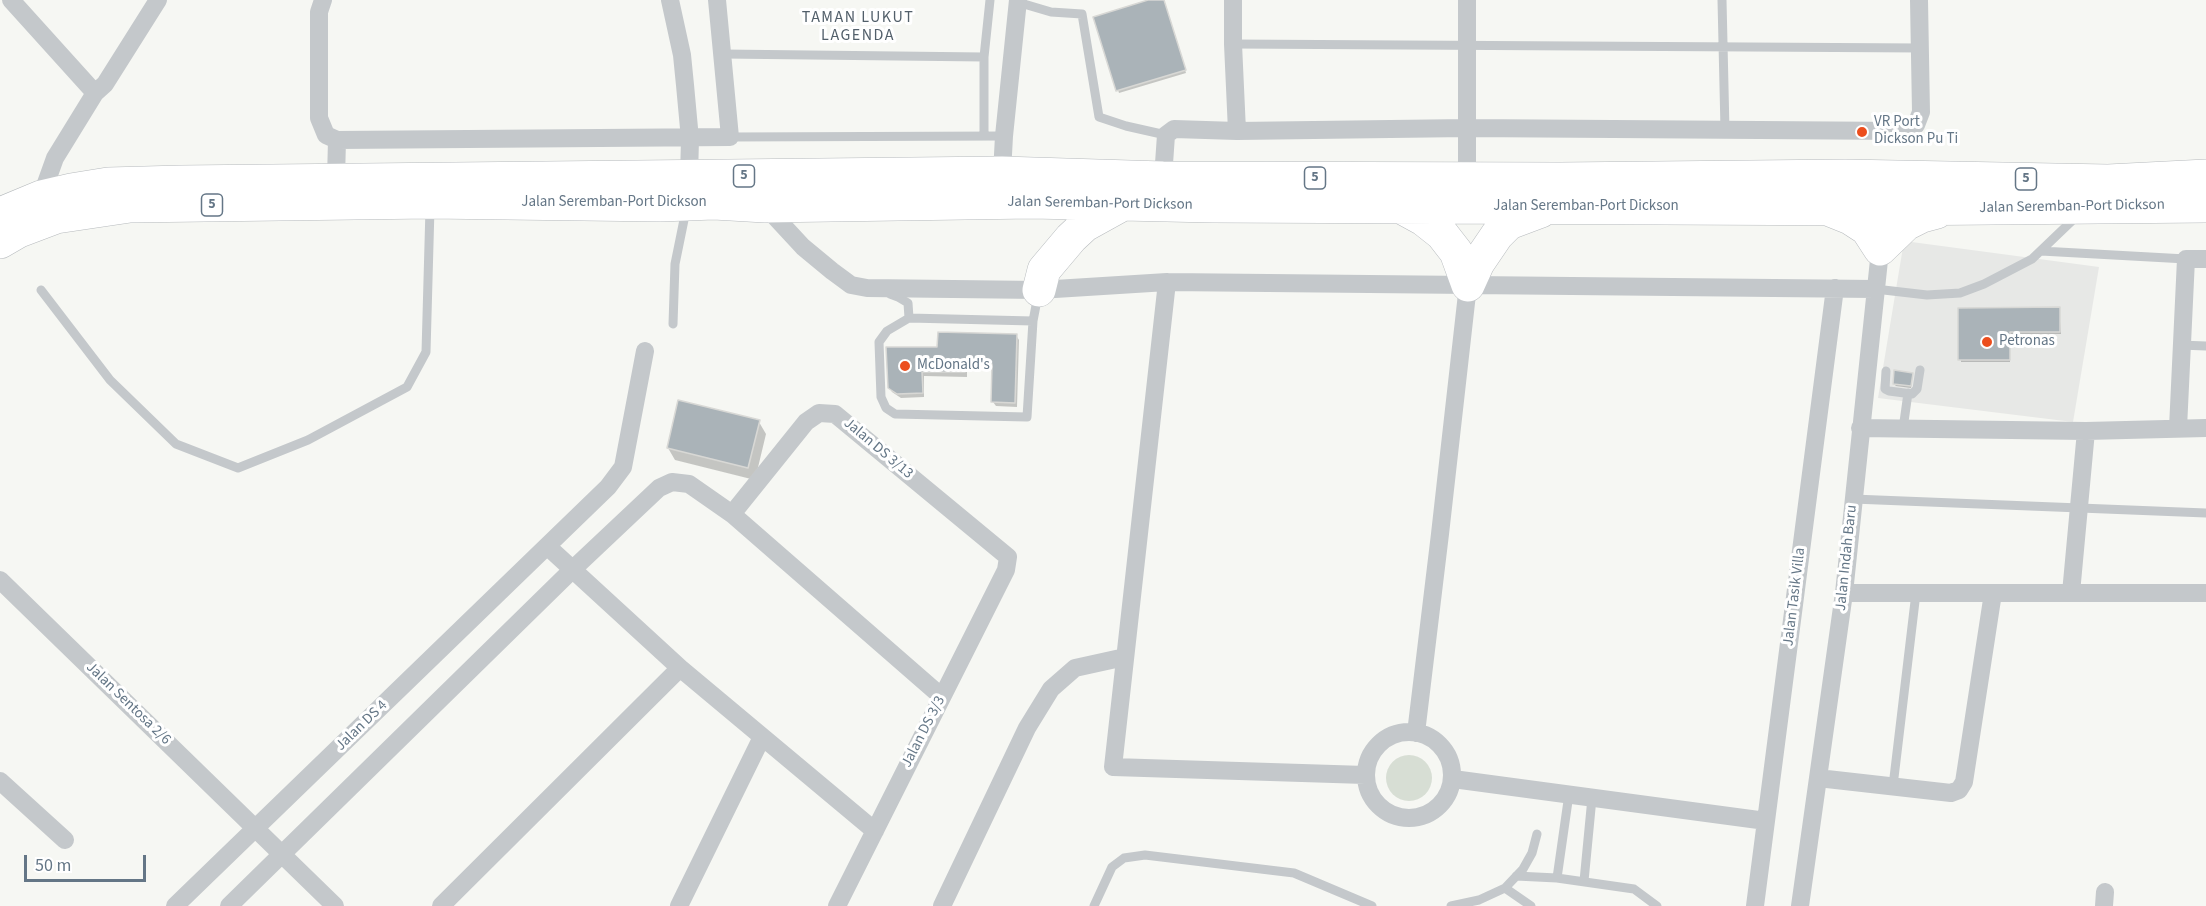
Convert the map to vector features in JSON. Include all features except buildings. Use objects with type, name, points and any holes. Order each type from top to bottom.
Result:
[{"type":"highway","name":"Jalan Seremban-Port Dickson","points":[[0,242],[19,231],[56,217],[130,206],[688,197],[1002,173],[1163,178],[1467,179],[1845,176],[2109,181],[2206,177]]},
{"type":"highway","points":[[984,202],[995,192],[1002,173]]},
{"type":"highway","points":[[1002,173],[1032,202]]},
{"type":"highway","points":[[1845,176],[1865,189],[1887,209],[1900,198],[1940,178]]},
{"type":"highway","name":"Jalan Seremban-Port Dickson","points":[[0,214],[40,197],[108,184],[336,179],[688,197],[765,206],[984,202],[1212,206],[1826,209],[2206,206]]},
{"type":"highway","points":[[1439,207],[1453,199],[1467,179],[1486,196],[1506,207]]},
{"type":"highway","points":[[1039,290],[1044,270],[1071,238],[1085,225],[1125,203]]},
{"type":"highway","points":[[1401,207],[1423,219],[1442,234],[1456,252],[1468,285]]},
{"type":"highway","points":[[1468,285],[1485,252],[1509,223],[1550,207]]},
{"type":"highway","points":[[1826,209],[1850,218],[1867,229],[1880,249],[1906,224],[1922,216],[1952,209]]},
{"type":"street","points":[[11,0],[95,93]]},
{"type":"street","points":[[40,197],[55,158],[95,93],[105,84],[158,0]]},
{"type":"street","points":[[323,0],[319,12],[319,118],[326,135],[337,140],[730,137],[717,0]]},
{"type":"street","points":[[670,0],[682,55],[690,139],[688,197]]},
{"type":"street","points":[[1233,0],[1237,131]]},
{"type":"street","points":[[1467,0],[1467,179]]},
{"type":"street","points":[[1163,178],[1166,135],[1174,129],[1237,131],[1467,128],[1905,131],[1916,125],[1921,112],[1919,0]]},
{"type":"street","points":[[1002,173],[1018,1]]},
{"type":"street","points":[[336,179],[337,140]]},
{"type":"street","points":[[765,206],[803,247],[832,271],[851,285],[867,288],[1039,290],[1167,282],[1875,289]]},
{"type":"street","name":"Jalan Indah Baru","points":[[1800,906],[1844,593],[1875,289],[1887,209]]},
{"type":"street","points":[[2178,428],[2180,345],[2186,259],[2206,259]]},
{"type":"street","points":[[1167,282],[1113,768],[1365,775]]},
{"type":"street","points":[[1416,733],[1468,285]]},
{"type":"street","name":"Jalan Tasik Villa","points":[[1755,906],[1835,288]]},
{"type":"street","name":"Jalan DS 4","points":[[175,906],[608,487],[623,466],[645,351]]},
{"type":"street","name":"Jalan DS 3/13","points":[[732,514],[806,422],[819,413],[835,414],[1008,557]]},
{"type":"street","points":[[1860,428],[2086,431],[2206,428]]},
{"type":"street","points":[[2071,593],[2086,431]]},
{"type":"street","points":[[228,906],[572,570],[659,488],[672,482],[689,484],[732,514],[942,697]]},
{"type":"street","points":[[547,546],[680,669],[875,831]]},
{"type":"street","name":"Jalan DS 3/3","points":[[837,906],[1006,570],[1008,557]]},
{"type":"street","name":"Jalan Sentosa 2/6","points":[[0,580],[335,906]]},
{"type":"street","points":[[1844,593],[2206,593]]},
{"type":"street","points":[[1818,778],[1951,793],[1959,790],[1964,782],[1993,593]]},
{"type":"street","points":[[942,906],[1028,729],[1051,689],[1075,668],[1125,657]]},
{"type":"street","points":[[441,906],[680,669]]},
{"type":"street","points":[[1401,733],[1416,733],[1428,736],[1439,744],[1447,754],[1452,766],[1453,779],[1449,794],[1440,806],[1429,814],[1414,819],[1400,818],[1386,812],[1375,802],[1368,790],[1365,775],[1368,760],[1387,738],[1401,733]]},
{"type":"street","points":[[679,906],[762,737]]},
{"type":"street","points":[[1453,779],[1766,821]]},
{"type":"street","points":[[0,781],[65,840]]},
{"type":"lane","points":[[984,136],[984,57],[990,0]]},
{"type":"lane","points":[[1722,0],[1725,130]]},
{"type":"lane","points":[[1018,1],[1051,12],[1082,14],[1099,117],[1166,135]]},
{"type":"lane","points":[[1233,44],[1921,48]]},
{"type":"lane","points":[[723,54],[984,57]]},
{"type":"lane","points":[[730,137],[1004,136]]},
{"type":"lane","points":[[673,324],[675,264],[688,197]]},
{"type":"lane","points":[[41,290],[110,380],[176,444],[238,468],[308,440],[407,387],[426,352],[430,202]]},
{"type":"lane","points":[[1875,289],[1926,295],[1960,293],[1984,284],[2032,259],[2087,206]]},
{"type":"lane","points":[[2041,250],[2186,259]]},
{"type":"lane","points":[[867,288],[898,297],[908,303],[909,318]]},
{"type":"lane","points":[[1033,321],[909,318],[887,332],[879,342],[881,397],[886,408],[895,414],[1027,417],[1033,321],[1039,290]]},
{"type":"lane","points":[[2180,345],[2206,346]]},
{"type":"lane","points":[[1886,371],[1885,389],[1912,394],[1917,389],[1920,370]]},
{"type":"lane","points":[[1903,429],[1908,393]]},
{"type":"lane","points":[[1853,499],[2206,513]]},
{"type":"lane","points":[[1893,786],[1916,592]]},
{"type":"lane","points":[[1557,878],[1569,795]]},
{"type":"lane","points":[[1584,881],[1592,798]]},
{"type":"lane","points":[[1451,906],[1479,900],[1505,888],[1523,868],[1532,853],[1538,834]]},
{"type":"lane","points":[[1094,906],[1112,867],[1124,858],[1145,855],[1294,873],[1372,906]]},
{"type":"lane","points":[[1516,876],[1557,878],[1634,889],[1657,906]]},
{"type":"lane","points":[[1505,888],[1531,906]]},
{"type":"shaded area","name":"Petronas","points":[[1904,241],[2099,267],[2073,422],[1878,398]]},
{"type":"shaded area","points":[[1409,755],[1425,762],[1432,778],[1425,794],[1409,801],[1393,794],[1386,778],[1393,762]]},
{"type":"place","name":"VR Port Dickson Pu Ti","points":[[1862,132]]},
{"type":"place","name":"Petronas","points":[[1987,342]]},
{"type":"place","name":"McDonald's","points":[[905,366]]},
{"type":"district","name":"TAMAN LUKUT LAGENDA","points":[[858,27]]}]
